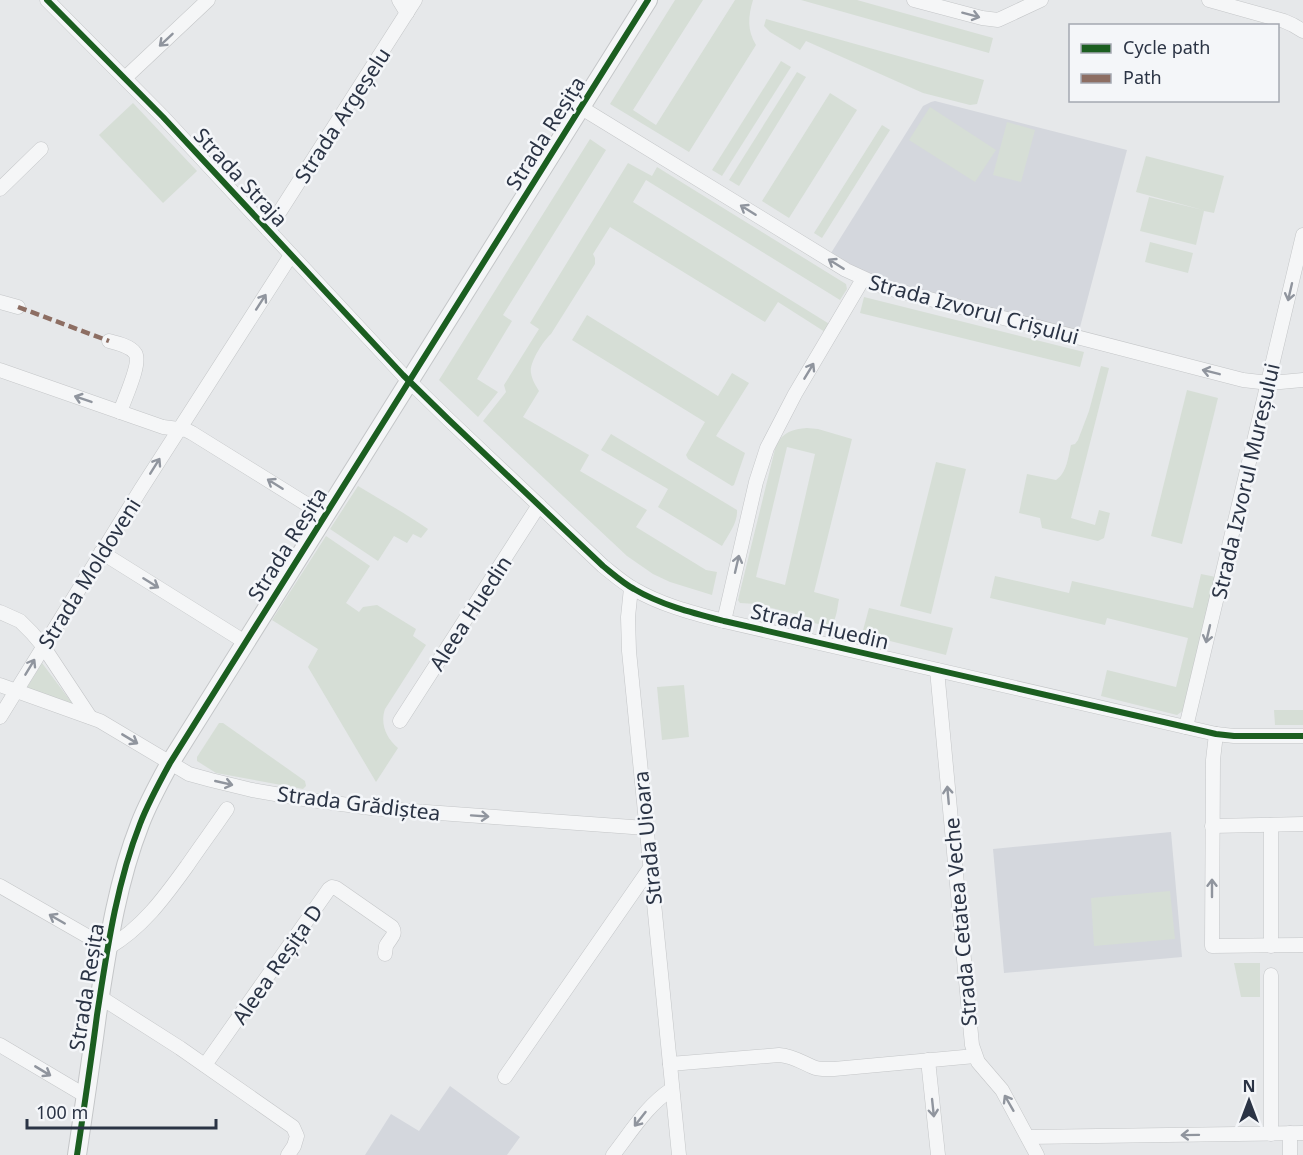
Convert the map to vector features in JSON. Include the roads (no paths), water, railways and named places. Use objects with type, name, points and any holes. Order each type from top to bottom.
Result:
[{"type":"street","name":"Strada Straja","points":[[47,0],[125,78],[409,380]]},
{"type":"street","points":[[125,78],[208,0]]},
{"type":"street","points":[[399,0],[407,13]]},
{"type":"street","name":"Strada Argeșelu","points":[[268,230],[415,0]]},
{"type":"street","name":"Strada Reșița","points":[[77,1155],[100,996],[119,893],[134,840],[147,807],[170,763],[245,642],[648,0]]},
{"type":"street","points":[[914,0],[998,20],[1041,0]]},
{"type":"street","points":[[1209,0],[1284,21],[1303,31]]},
{"type":"street","name":"Strada Izvorul Crișului","points":[[580,107],[863,279],[895,290],[1243,380],[1269,382],[1303,380]]},
{"type":"street","points":[[0,189],[41,149]]},
{"type":"street","name":"Strada Izvorul Mureșului","points":[[1186,727],[1303,236]]},
{"type":"street","name":"Strada Moldoveni","points":[[0,717],[178,429],[291,255]]},
{"type":"street","points":[[724,621],[756,482],[767,448],[795,394],[863,279]]},
{"type":"street","points":[[0,302],[18,307]]},
{"type":"street","points":[[109,341],[125,346],[134,352],[137,358],[120,412]]},
{"type":"street","points":[[0,370],[163,427],[192,433],[324,515]]},
{"type":"street","name":"Strada Huedin","points":[[409,380],[603,566],[631,588],[654,599],[682,610],[724,621],[1216,734],[1303,736]]},
{"type":"street","name":"Aleea Huedin","points":[[400,721],[539,505]]},
{"type":"street","points":[[101,552],[245,642]]},
{"type":"street","name":"Strada Uioara","points":[[631,588],[628,634],[679,1155]]},
{"type":"street","name":"Strada Grădiștea","points":[[0,612],[26,626],[43,646],[90,717]]},
{"type":"street","name":"Strada Cetatea Veche","points":[[937,670],[972,1045],[978,1062],[1002,1090],[1037,1155]]},
{"type":"street","name":"Strada Grădiștea","points":[[0,685],[100,721],[189,774],[274,794],[329,803],[402,810],[646,828]]},
{"type":"street","points":[[1216,734],[1213,760],[1212,946],[1303,945]]},
{"type":"street","points":[[0,886],[108,948],[128,935],[165,897],[227,809]]},
{"type":"street","points":[[1212,826],[1303,824]]},
{"type":"street","points":[[1271,825],[1271,946]]},
{"type":"street","points":[[505,1077],[650,868]]},
{"type":"street","name":"Aleea Reșița D","points":[[205,1065],[332,887],[392,927],[394,934],[386,946],[385,954]]},
{"type":"street","points":[[1271,975],[1271,1134]]},
{"type":"street","points":[[100,996],[205,1065],[293,1127],[297,1136],[288,1155]]},
{"type":"street","points":[[0,1045],[86,1096]]},
{"type":"street","points":[[670,1064],[788,1055],[813,1067],[834,1070],[975,1056]]},
{"type":"street","points":[[928,1060],[938,1155]]},
{"type":"street","points":[[613,1155],[650,1107],[660,1096],[672,1089]]},
{"type":"street","points":[[1028,1137],[1297,1133],[1290,1155]]}]
